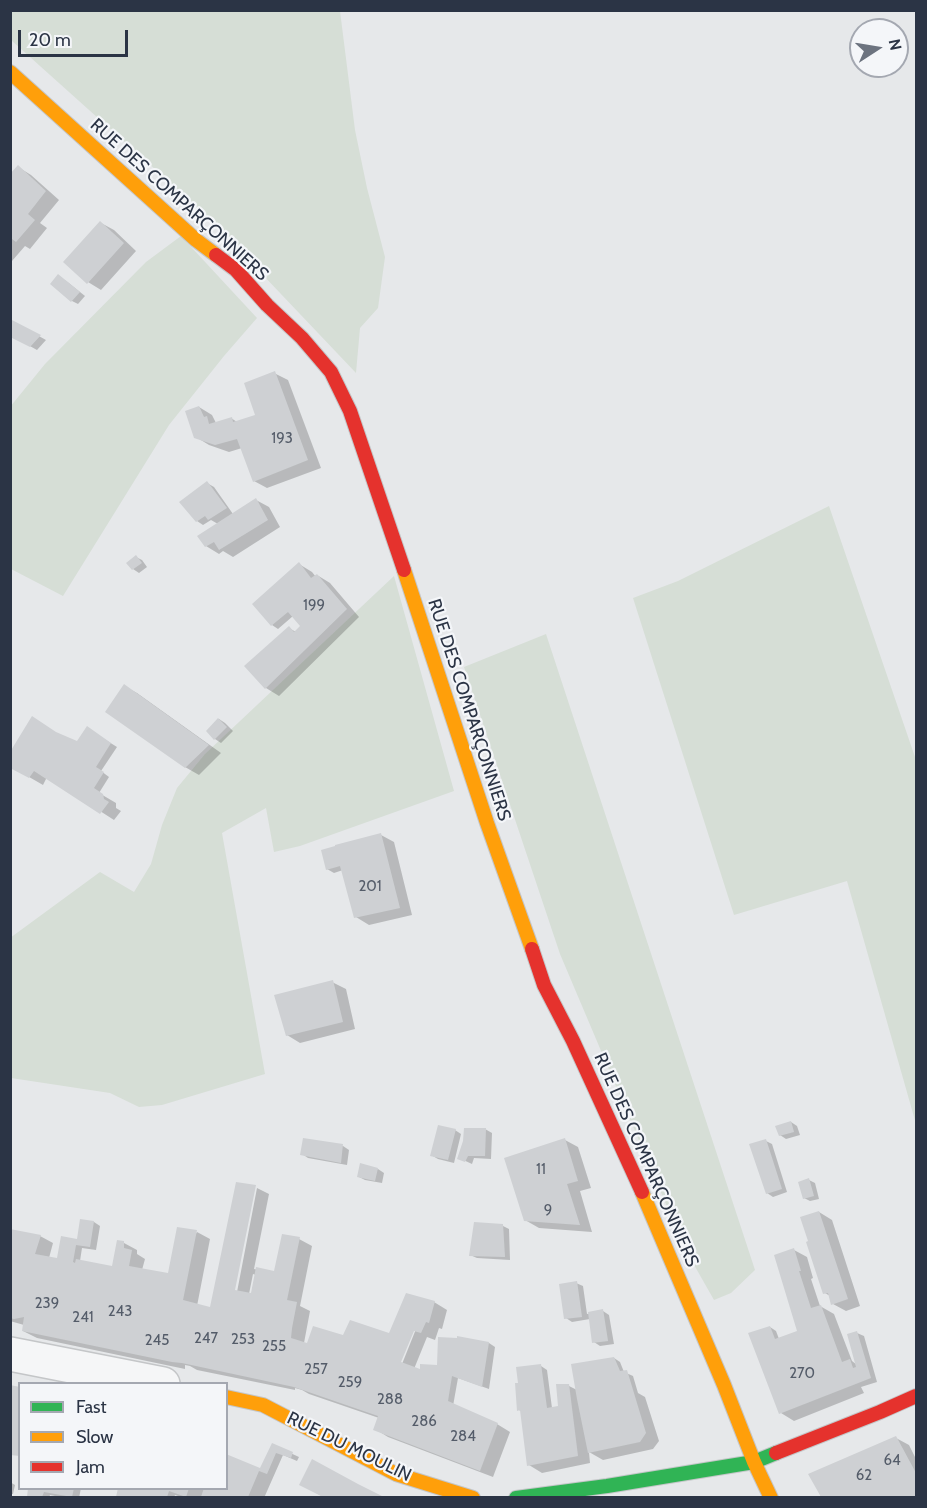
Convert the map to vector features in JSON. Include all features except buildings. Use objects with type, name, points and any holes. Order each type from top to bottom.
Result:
[{"type":"street","name":"RUE DES COMPARÇONNIERS","points":[[10,72],[196,240],[236,270],[267,305],[302,338],[331,372],[353,422],[544,985],[573,1041],[653,1216],[724,1384],[753,1462],[771,1497]]},
{"type":"street","points":[[10,1354],[158,1382]]},
{"type":"street","points":[[516,1497],[607,1486],[753,1462],[916,1396]]},
{"type":"street","name":"RUE DU MOULIN","points":[[228,1397],[263,1405],[396,1474],[473,1497]]},
{"type":"shaded area","points":[[11,11],[340,11],[355,130],[385,257],[378,308],[360,328],[356,373],[205,214],[11,40]]},
{"type":"shaded area","points":[[181,236],[257,318],[169,425],[63,596],[11,569],[10,407],[45,364],[146,262]]},
{"type":"shaded area","points":[[829,506],[916,760],[916,1124],[847,881],[734,915],[633,598],[678,581]]},
{"type":"shaded area","points":[[394,576],[454,791],[300,846],[274,852],[266,808],[222,833],[265,1074],[162,1105],[139,1107],[110,1093],[11,1078],[10,938],[100,872],[134,892],[151,864],[162,825],[177,788],[205,754]]},
{"type":"shaded area","points":[[546,634],[755,1270],[731,1293],[714,1300],[685,1249],[560,954],[464,667]]},
{"type":"traffic: fast","points":[[516,1498],[754,1462],[776,1453]]},
{"type":"traffic: slow","points":[[10,72],[196,240],[216,255]]},
{"type":"traffic: slow","points":[[404,570],[487,823],[532,949]]},
{"type":"traffic: slow","points":[[642,1192],[771,1498]]},
{"type":"traffic: slow","points":[[228,1397],[263,1405],[396,1474],[473,1498]]},
{"type":"traffic: jam","points":[[216,255],[236,270],[267,305],[302,338],[331,372],[350,411],[404,570]]},
{"type":"traffic: jam","points":[[532,949],[544,985],[573,1041],[642,1192]]},
{"type":"traffic: jam","points":[[776,1453],[916,1396]]}]
